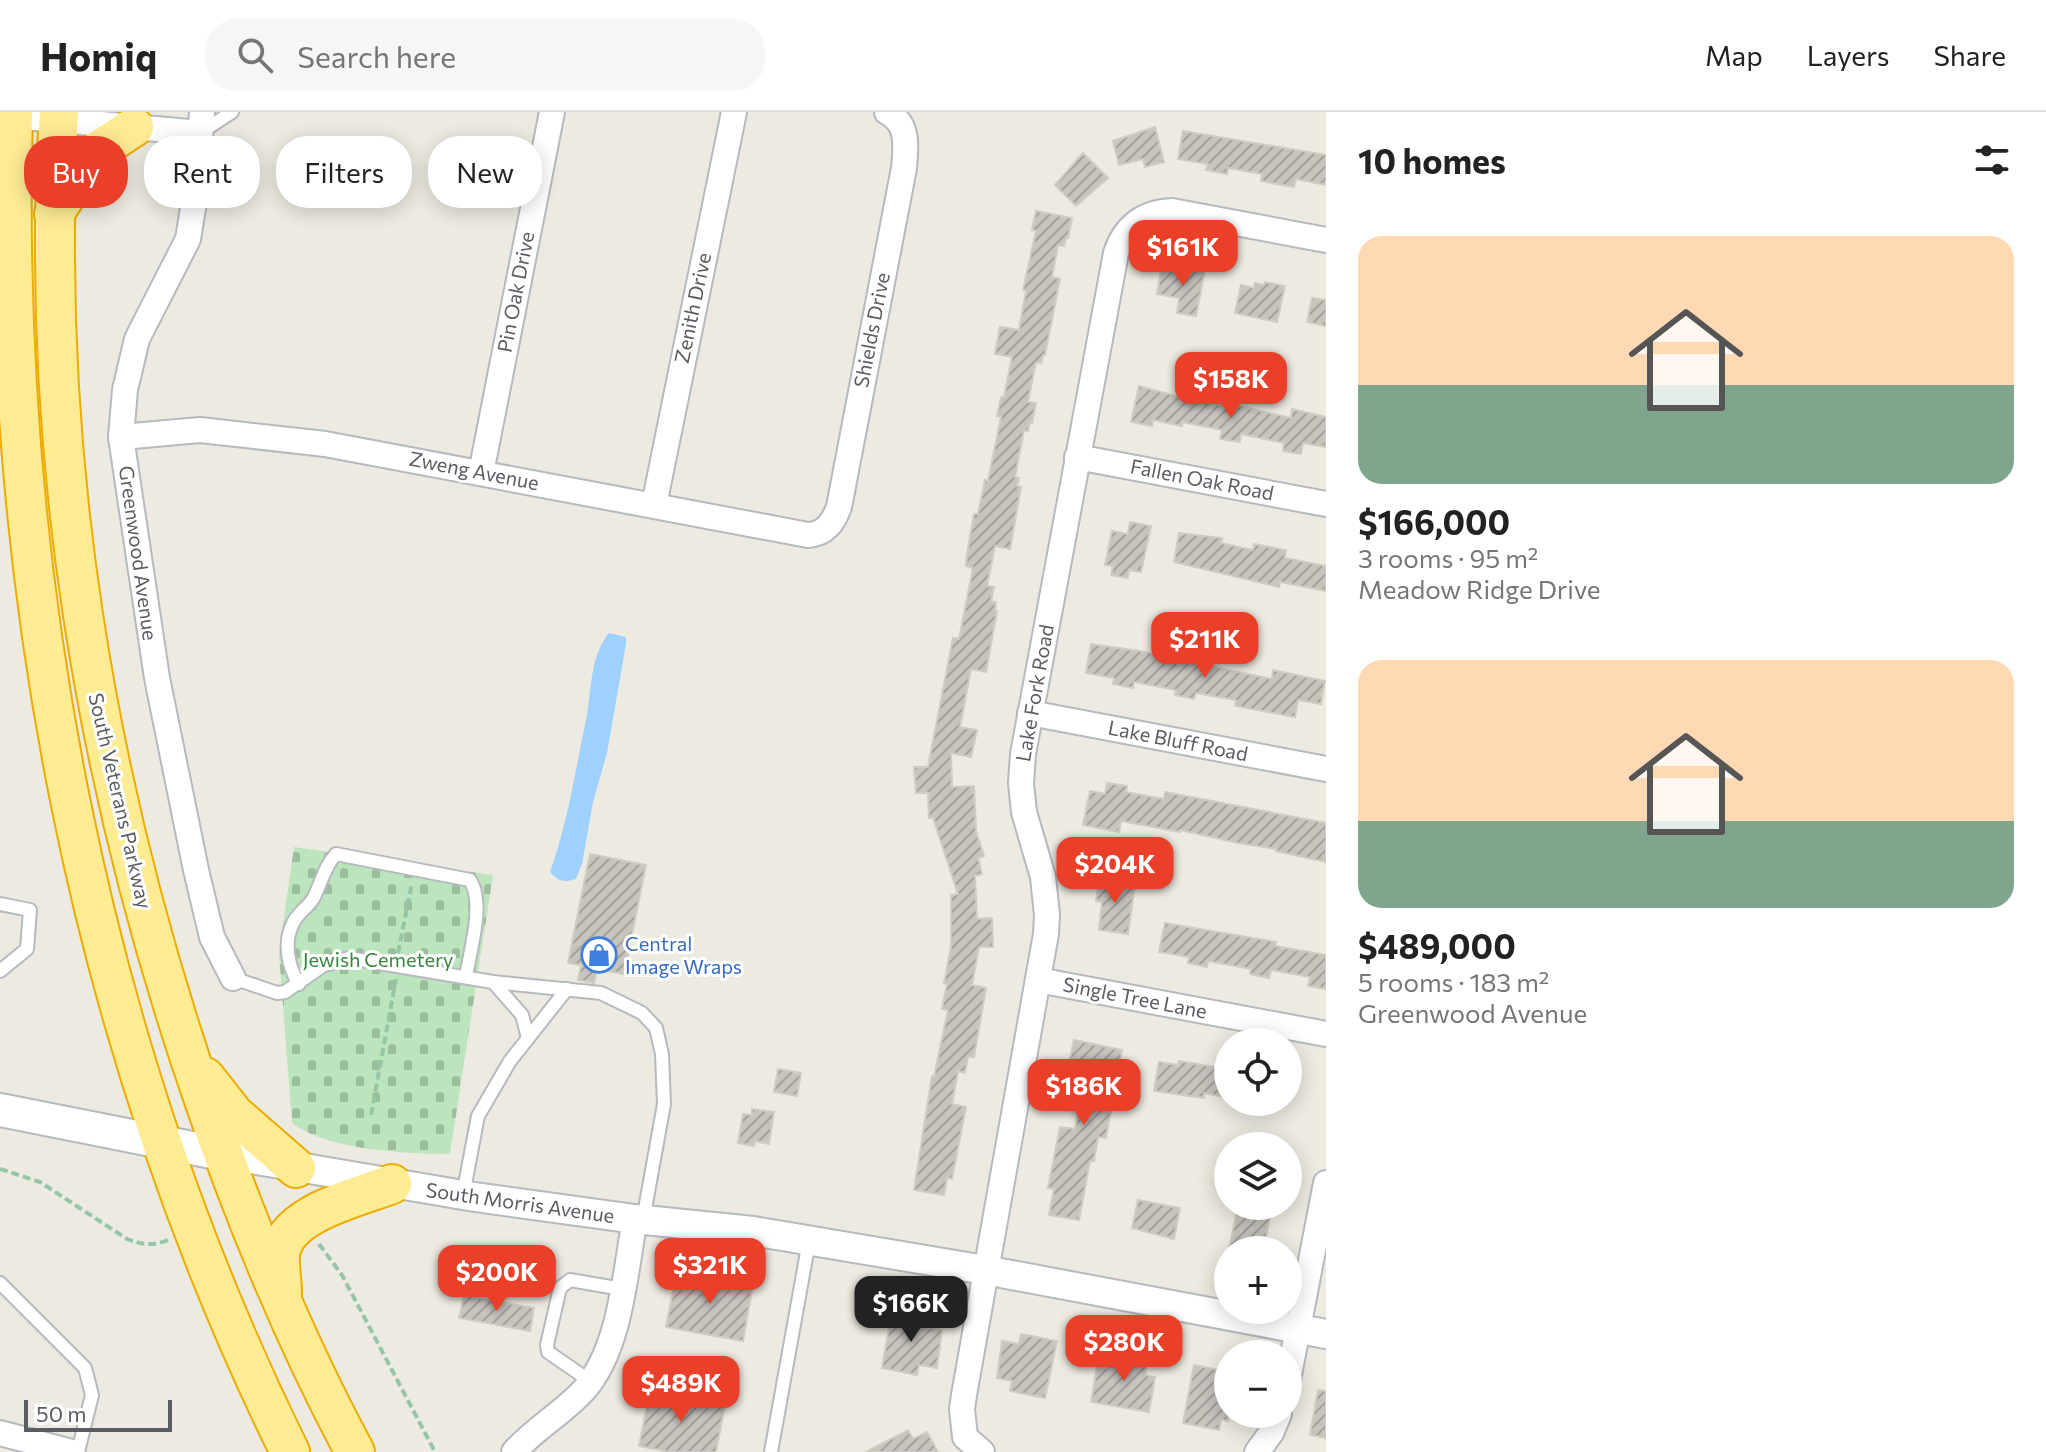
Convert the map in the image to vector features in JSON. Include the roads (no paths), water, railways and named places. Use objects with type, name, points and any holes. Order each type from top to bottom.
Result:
[{"type":"highway","points":[[13,114],[8,304],[10,389],[22,537],[42,692],[64,807],[93,929],[159,1141],[201,1257],[290,1452]]},
{"type":"highway","name":"South Veterans Parkway","points":[[58,117],[54,214],[62,444],[78,585],[97,706],[156,952],[222,1154],[247,1224],[319,1384],[355,1452]]},
{"type":"highway","points":[[54,214],[93,154],[134,127]]},
{"type":"highway","points":[[0,208],[11,159]]},
{"type":"highway","points":[[188,1054],[234,1114],[296,1168]]},
{"type":"highway","points":[[283,1303],[280,1252],[293,1230],[310,1214],[392,1184]]},
{"type":"main road","name":"South Morris Avenue","points":[[0,1110],[222,1154]]},
{"type":"street","name":"Pin Oak Drive","points":[[481,473],[552,112]]},
{"type":"street","name":"Zenith Drive","points":[[654,505],[734,112]]},
{"type":"street","points":[[13,114],[134,127],[201,122]]},
{"type":"street","name":"Shields Drive","points":[[824,531],[839,507],[904,168],[906,146],[895,118]]},
{"type":"street","name":"Greenwood Avenue","points":[[201,122],[197,184],[188,239],[137,339],[125,390],[121,437],[157,678],[196,870],[212,937],[233,978]]},
{"type":"street","name":"Lake Fork Road","points":[[982,1452],[965,1437],[962,1409],[1047,915],[1043,877],[1027,827],[1021,783],[1030,713],[1116,253],[1125,233],[1141,219],[1161,211],[1326,240]]},
{"type":"street","name":"Zweng Avenue","points":[[121,437],[200,430],[238,432],[325,444],[808,535],[824,531]]},
{"type":"street","name":"Fallen Oak Road","points":[[1077,457],[1326,504]]},
{"type":"street","name":"Lake Bluff Road","points":[[1030,713],[1326,769]]},
{"type":"street","name":"Single Tree Lane","points":[[1038,980],[1326,1034]]},
{"type":"street","name":"South Morris Avenue","points":[[222,1154],[463,1195],[753,1231],[985,1270],[1312,1331]]},
{"type":"street","points":[[1302,1351],[1312,1331],[1326,1183]]},
{"type":"street","points":[[514,1452],[571,1402],[602,1363],[610,1343],[639,1219]]},
{"type":"street","points":[[1257,1452],[1273,1428]]},
{"type":"street","points":[[0,1433],[75,1452]]},
{"type":"lane","points":[[201,122],[232,112]]},
{"type":"lane","points":[[299,984],[290,970],[293,922],[313,898],[329,862],[336,854],[470,880],[476,890],[477,902],[466,977]]},
{"type":"lane","points":[[0,904],[30,910],[27,949],[0,971]]},
{"type":"lane","points":[[233,978],[277,993],[285,992],[324,965],[349,958],[493,982],[601,993],[642,1013],[656,1028],[662,1054],[664,1104],[639,1219]]},
{"type":"lane","points":[[493,982],[522,1015],[528,1038]]},
{"type":"lane","points":[[463,1195],[478,1116],[510,1061],[567,989]]},
{"type":"lane","points":[[771,1452],[809,1241]]},
{"type":"lane","points":[[590,1381],[548,1352],[560,1288],[570,1280],[622,1289]]},
{"type":"lane","points":[[0,1283],[85,1368],[92,1395],[75,1452]]},
{"type":"water","points":[[609,633],[626,637],[626,644],[607,753],[593,802],[582,864],[576,879],[562,880],[550,872],[571,794],[595,662]]},
{"type":"place","name":"Central Image Wraps","points":[[599,955]]},
{"type":"park label","name":"Jewish Cemetery","points":[[378,960]]}]
